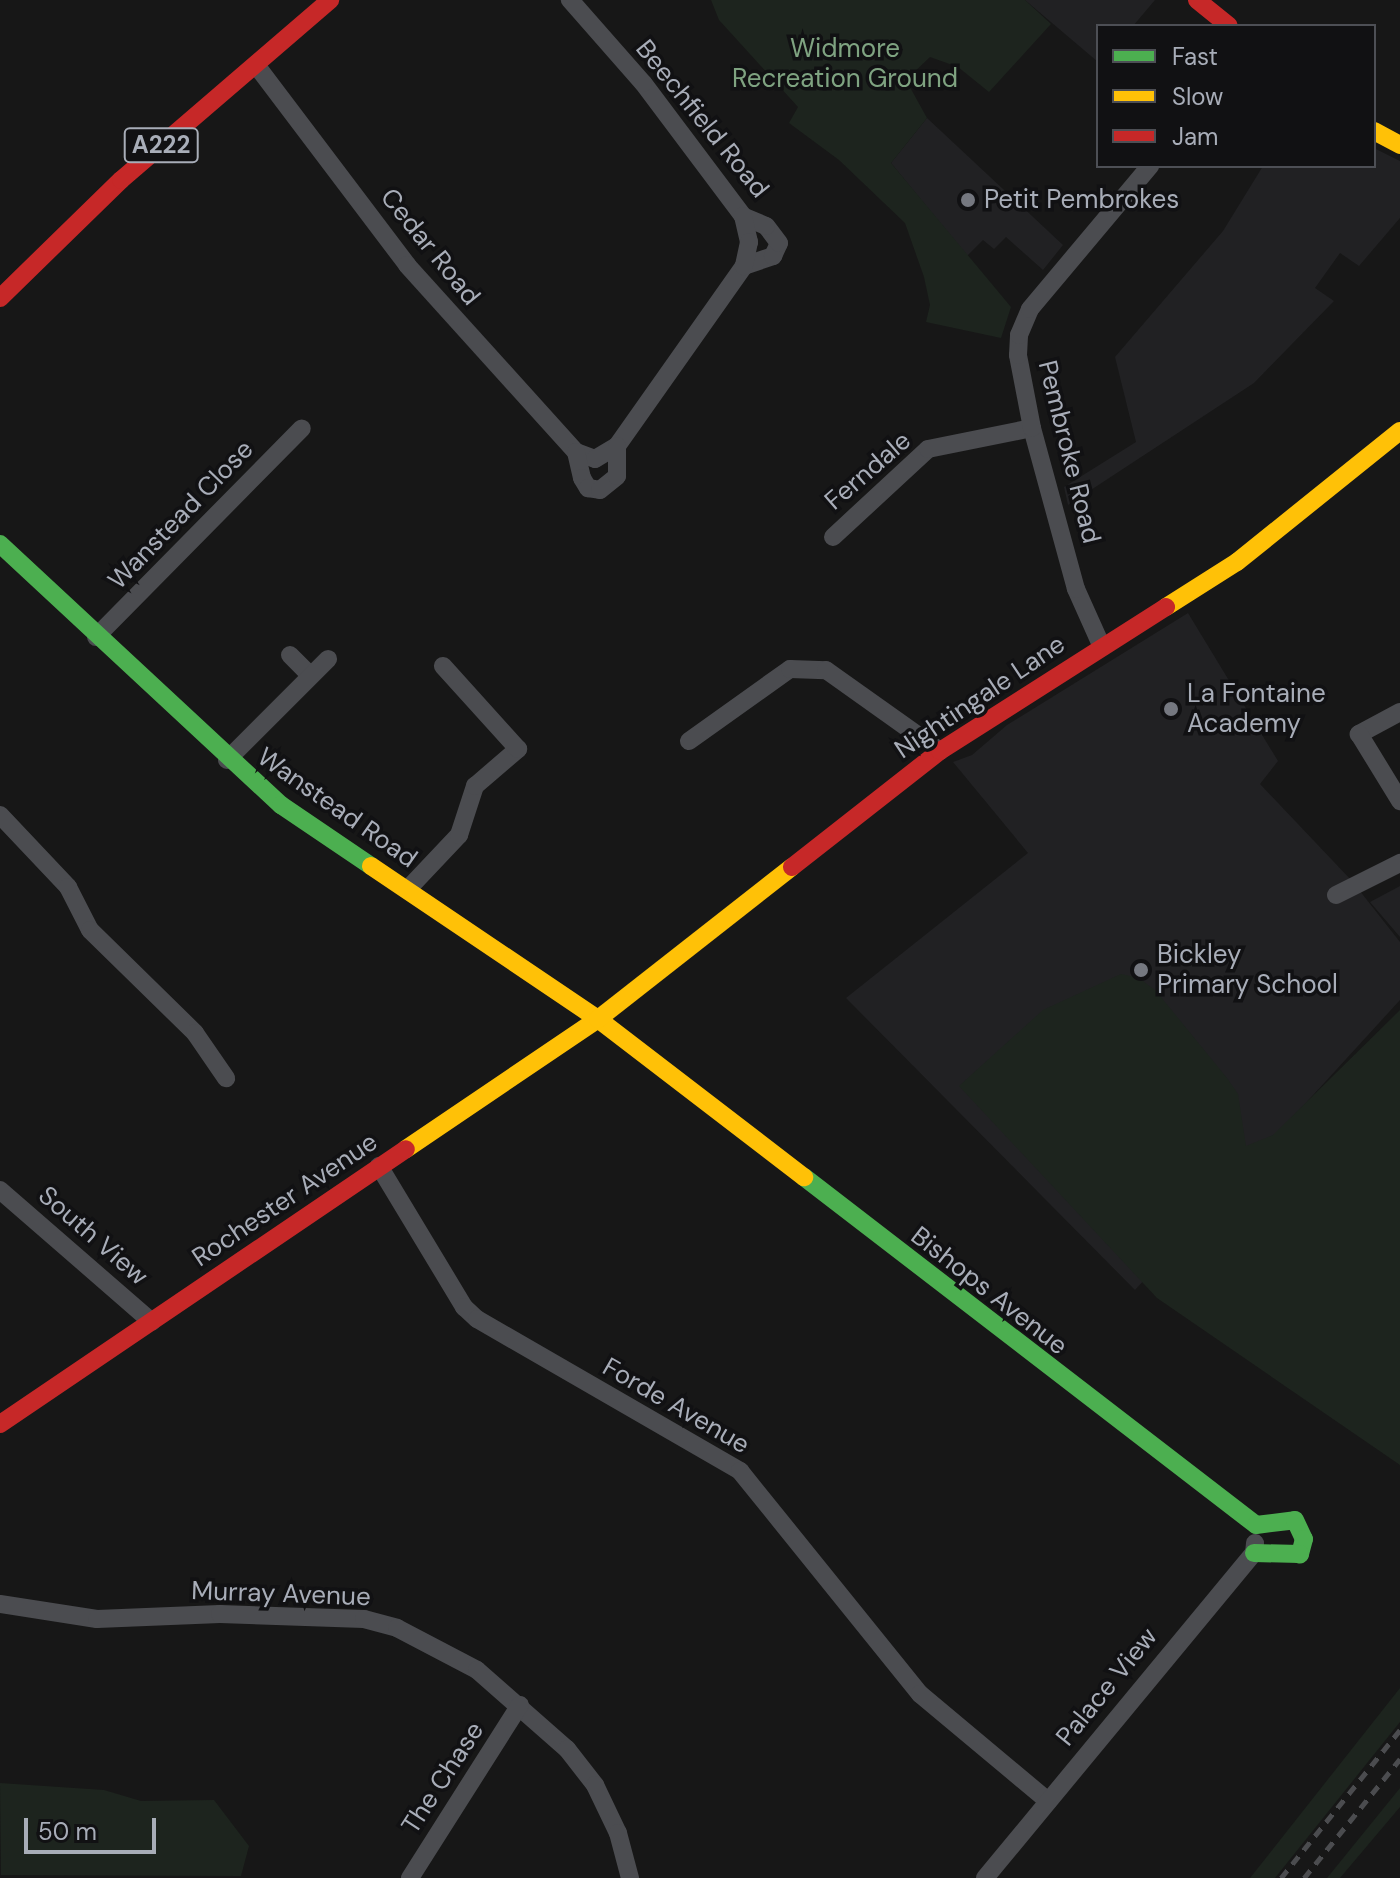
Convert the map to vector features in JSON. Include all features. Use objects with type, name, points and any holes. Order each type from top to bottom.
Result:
[{"type":"street","name":"A222","points":[[0,298],[121,180],[330,0]]},
{"type":"street","name":"Beechfield Road","points":[[570,0],[643,83],[743,216],[766,226],[779,243],[773,256],[744,266],[617,446]]},
{"type":"street","points":[[1197,0],[1227,24]]},
{"type":"street","name":"Cedar Road","points":[[256,65],[407,265],[576,452],[588,488],[600,490],[617,476],[617,446]]},
{"type":"street","points":[[1376,132],[1400,145]]},
{"type":"street","name":"Pembroke Road","points":[[1102,647],[1076,589],[1032,428],[1018,355],[1022,322],[1148,168]]},
{"type":"street","points":[[743,216],[749,242],[744,266]]},
{"type":"street","name":"Wanstead Close","points":[[96,637],[302,428]]},
{"type":"street","name":"Ferndale","points":[[833,537],[928,449],[1032,428]]},
{"type":"street","name":"Nightingale Lane","points":[[598,1019],[940,751],[1237,562],[1374,457],[1400,431]]},
{"type":"street","points":[[576,452],[595,459],[617,446]]},
{"type":"street","name":"Wanstead Road","points":[[0,544],[227,760],[281,805],[598,1019]]},
{"type":"street","points":[[290,655],[310,675]]},
{"type":"street","points":[[227,760],[328,659]]},
{"type":"street","points":[[407,890],[459,835],[475,786],[518,749],[443,666]]},
{"type":"street","points":[[689,741],[790,669],[826,670],[940,751]]},
{"type":"street","points":[[1400,712],[1359,734],[1400,801]]},
{"type":"street","points":[[0,815],[68,887],[99,941],[195,1033],[226,1078]]},
{"type":"street","points":[[1336,895],[1400,863]]},
{"type":"street","name":"Rochester Avenue","points":[[0,1424],[598,1019]]},
{"type":"street","name":"Bishops Avenue","points":[[598,1019],[1256,1525]]},
{"type":"street","name":"Forde Avenue","points":[[379,1166],[471,1313],[539,1358],[740,1471],[920,1694],[1048,1801]]},
{"type":"street","name":"South View","points":[[0,1190],[152,1322]]},
{"type":"street","points":[[1295,1520],[1304,1539],[1300,1554],[1254,1553],[1256,1525],[1295,1520]]},
{"type":"street","name":"Palace View","points":[[985,1878],[1254,1553]]},
{"type":"street","name":"Murray Avenue","points":[[0,1604],[97,1619],[220,1614],[364,1619],[430,1644],[477,1670],[567,1749],[595,1785],[618,1833],[630,1878]]},
{"type":"street","name":"The Chase","points":[[410,1878],[520,1705]]},
{"type":"shaded area","points":[[1025,0],[1155,0],[1135,24],[1096,24],[1096,60]]},
{"type":"shaded area","name":"Petit Pembrokes","points":[[927,118],[1063,245],[1043,270],[1006,237],[994,249],[983,240],[967,256],[891,163]]},
{"type":"shaded area","points":[[1376,149],[1400,161],[1400,218],[1359,266],[1340,253],[1315,288],[1334,301],[1254,383],[1068,505],[1064,487],[1136,442],[1115,357],[1223,231],[1262,168],[1376,168]]},
{"type":"shaded area","name":"Bickley Primary School","points":[[1188,613],[1278,761],[1260,784],[1352,881],[1400,942],[1400,1000],[1135,1290],[846,998],[1028,853],[953,762],[972,755],[1007,725]]},
{"type":"shaded area","points":[[1400,886],[1400,937],[1370,902]]},
{"type":"green space","name":"Widmore Recreation Ground","points":[[711,0],[1025,0],[1051,24],[989,92],[958,67],[930,57],[906,80],[927,118],[891,163],[1011,307],[1001,338],[926,322],[930,305],[924,277],[905,223],[839,160],[789,123],[798,107],[719,20]]},
{"type":"green space","points":[[1121,974],[1139,978],[1156,991],[1227,1078],[1238,1094],[1246,1146],[1273,1135],[1400,1010],[1400,1465],[1157,1298],[959,1086],[1043,1010]]},
{"type":"green space","points":[[1400,1688],[1400,1722],[1275,1878],[1250,1878]]},
{"type":"green space","points":[[0,1783],[104,1790],[141,1801],[214,1800],[249,1846],[241,1876],[1,1875]]},
{"type":"green space","points":[[1400,1788],[1400,1807],[1340,1878],[1327,1878]]},
{"type":"railway","points":[[1281,1878],[1400,1730]]},
{"type":"railway","points":[[1304,1878],[1400,1759]]},
{"type":"traffic: fast","points":[[0,544],[281,805],[371,866]]},
{"type":"traffic: fast","points":[[804,1177],[1256,1525],[1295,1520],[1304,1539],[1300,1554],[1254,1553]]},
{"type":"traffic: slow","points":[[1376,132],[1400,145]]},
{"type":"traffic: slow","points":[[1166,607],[1237,562],[1400,431]]},
{"type":"traffic: slow","points":[[371,866],[598,1019],[804,1177]]},
{"type":"traffic: slow","points":[[406,1149],[598,1019],[792,867]]},
{"type":"traffic: jam","points":[[0,298],[121,180],[330,0]]},
{"type":"traffic: jam","points":[[1197,0],[1227,24]]},
{"type":"traffic: jam","points":[[792,867],[940,751],[1166,607]]},
{"type":"traffic: jam","points":[[0,1424],[406,1149]]},
{"type":"place","name":"Petit Pembrokes","points":[[968,200]]},
{"type":"place","name":"La Fontaine Academy","points":[[1171,709]]},
{"type":"place","name":"Bickley Primary School","points":[[1141,970]]}]
